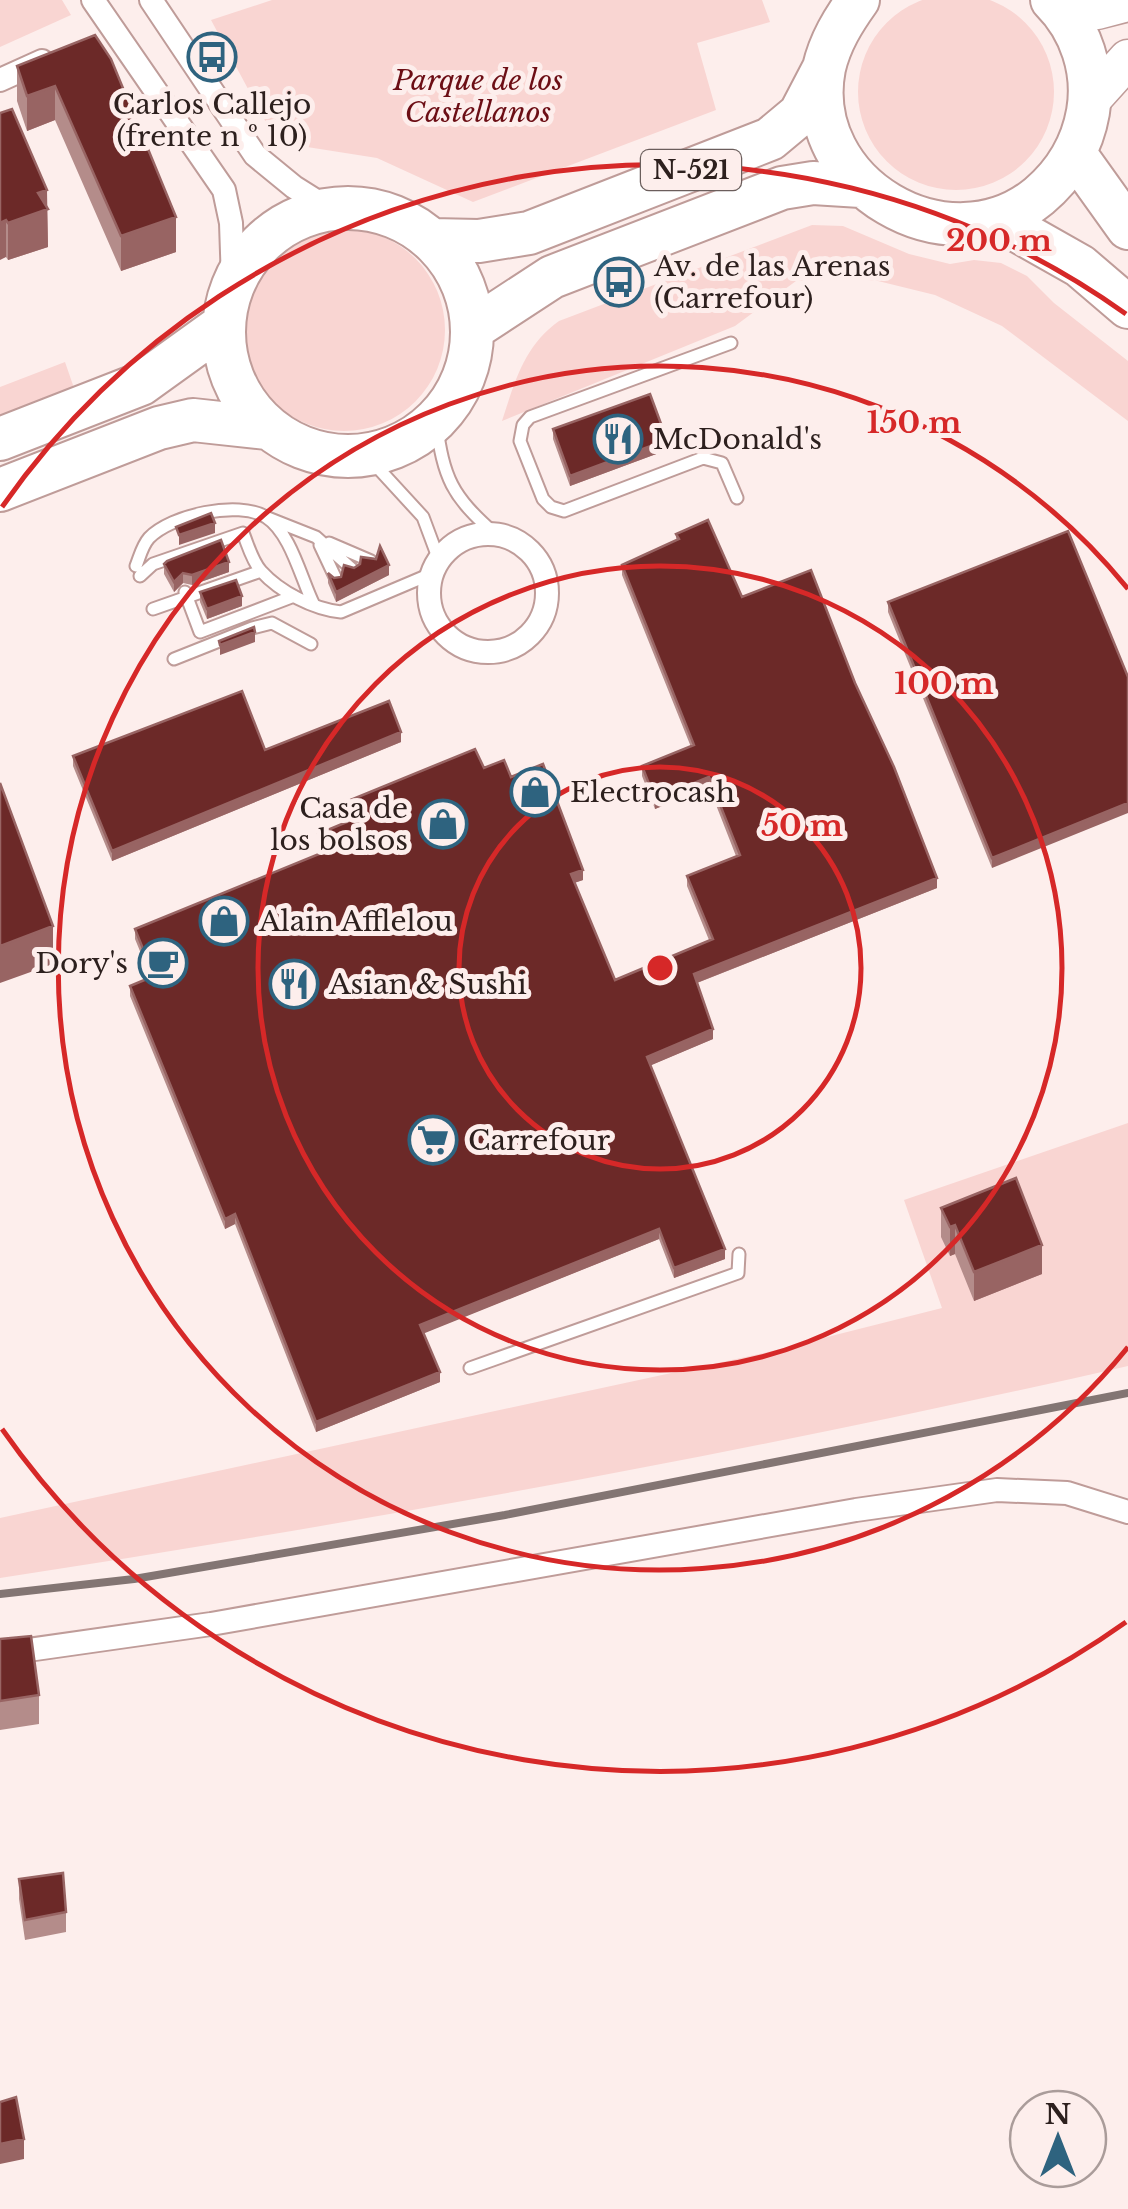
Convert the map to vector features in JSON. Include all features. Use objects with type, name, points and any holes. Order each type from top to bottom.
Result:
[{"type":"highway","points":[[858,0],[836,33],[824,70],[824,112],[836,152],[862,186],[892,208],[928,222],[963,225],[997,219],[1028,204],[1055,182],[1075,154],[1090,101],[1088,70],[1080,40],[1058,6]]},
{"type":"highway","name":"N-521","points":[[432,240],[479,241],[529,233],[770,139],[800,114],[824,70]]},
{"type":"highway","points":[[1075,154],[1128,228]]},
{"type":"highway","name":"N-521","points":[[474,328],[552,277],[782,188],[813,183],[862,186]]},
{"type":"highway","points":[[233,282],[256,248],[289,222],[329,209]]},
{"type":"highway","name":"N-521","points":[[233,282],[223,325],[227,364],[242,399],[268,428],[298,446],[331,456],[366,456],[404,444],[436,422],[457,395],[470,362],[474,328],[468,295],[454,265],[432,240],[402,219],[366,209],[329,209]]},
{"type":"highway","points":[[997,219],[1080,266],[1128,307]]},
{"type":"highway","points":[[0,439],[141,384],[223,325]]},
{"type":"highway","name":"N-521","points":[[0,490],[159,428],[193,420],[268,428]]},
{"type":"main road","points":[[1058,6],[1097,10],[1128,2]]},
{"type":"main road","points":[[1090,101],[1128,59]]},
{"type":"street","points":[[93,0],[104,34],[224,190],[231,222],[233,282]]},
{"type":"street","points":[[180,0],[154,4],[255,155],[294,188],[329,209]]},
{"type":"street","points":[[0,80],[66,50]]},
{"type":"street","points":[[495,534],[526,547],[536,559],[546,585],[544,613],[536,627],[511,647],[477,650],[447,634],[431,608],[429,592],[436,566],[463,539],[495,534]]},
{"type":"street","points":[[0,1654],[212,1624],[856,1510],[997,1490],[1067,1493],[1128,1512]]},
{"type":"lane","points":[[731,342],[530,417],[520,440],[543,500],[564,512],[704,458],[722,463],[737,498]]},
{"type":"lane","points":[[436,422],[442,468],[451,486],[470,512],[495,534]]},
{"type":"lane","points":[[366,456],[423,517],[436,566],[341,612],[294,596],[261,571],[242,533],[174,563],[153,564],[138,571],[145,544],[167,525],[220,510],[265,517],[371,562]]},
{"type":"lane","points":[[265,517],[283,536],[314,605]]},
{"type":"lane","points":[[316,537],[352,570]]},
{"type":"lane","points":[[316,537],[336,579]]},
{"type":"lane","points":[[154,609],[189,593],[261,571]]},
{"type":"lane","points":[[189,593],[200,632],[294,596]]},
{"type":"lane","points":[[174,659],[272,623],[311,644]]},
{"type":"lane","points":[[470,1368],[738,1273],[740,1254]]},
{"type":"green space","points":[[956,-6],[994,1],[1025,23],[1047,54],[1054,92],[1047,130],[1025,161],[994,183],[956,190],[918,183],[887,161],[865,130],[858,92],[865,54],[887,23],[918,1]]},
{"type":"green space","points":[[0,0],[62,0],[71,15],[0,47]]},
{"type":"green space","name":"Parque de los Castellanos","points":[[272,0],[762,0],[770,22],[697,43],[716,110],[473,202],[377,158],[288,144],[268,126],[211,20]]},
{"type":"green space","points":[[812,225],[843,226],[909,254],[950,264],[974,260],[1001,263],[1027,276],[1054,303],[1128,361],[1128,421],[1002,326],[935,295],[878,281],[833,277],[796,281],[735,326],[502,421],[529,353],[559,321]]},
{"type":"green space","points":[[344,229],[383,237],[415,259],[437,291],[445,330],[437,369],[415,401],[383,423],[344,431],[305,423],[273,401],[251,369],[243,330],[251,291],[273,259],[305,237]]},
{"type":"green space","points":[[65,362],[74,388],[0,416],[0,387]]},
{"type":"green space","points":[[1128,1123],[1128,1366],[848,1427],[566,1482],[0,1578],[0,1518],[764,1353],[942,1308],[904,1200]]},
{"type":"building","points":[[95,35],[111,59],[176,217],[121,236],[55,86],[27,96],[17,66]]},
{"type":"building","points":[[12,109],[47,190],[38,193],[48,209],[0,223],[0,113]]},
{"type":"building","points":[[650,394],[667,440],[570,476],[553,429]]},
{"type":"building","points":[[211,513],[215,523],[179,535],[176,527]]},
{"type":"building","name":"Carrefour","points":[[708,520],[742,597],[811,570],[937,878],[694,974],[713,1029],[647,1057],[725,1249],[674,1268],[659,1229],[420,1325],[440,1372],[316,1422],[235,1214],[225,1219],[130,986],[154,976],[135,929],[324,852],[318,834],[354,819],[348,801],[475,749],[484,768],[504,760],[511,777],[543,764],[583,870],[571,874],[615,980],[713,939],[687,876],[740,855],[709,777],[655,799],[642,766],[694,745],[622,565],[679,539],[676,534]]},
{"type":"building","points":[[1068,531],[1128,677],[1128,803],[992,858],[888,602]]},
{"type":"building","points":[[221,540],[229,562],[192,575],[183,573],[174,582],[164,564],[167,561]]},
{"type":"building","points":[[380,546],[389,565],[336,592],[328,573],[334,578],[341,577],[344,565],[354,568],[361,557],[376,559]]},
{"type":"building","points":[[236,580],[242,596],[207,609],[200,592]]},
{"type":"building","points":[[254,627],[255,632],[220,645],[219,641]]},
{"type":"building","points":[[242,691],[265,750],[389,701],[401,732],[112,851],[73,756]]},
{"type":"building","points":[[0,783],[53,926],[0,946]]},
{"type":"building","points":[[1016,1178],[1042,1245],[974,1272],[955,1225],[950,1227],[941,1208]]},
{"type":"building","points":[[31,1636],[39,1695],[0,1701],[0,1639]]},
{"type":"building","points":[[63,1873],[66,1912],[25,1920],[19,1879]]},
{"type":"building","points":[[16,2097],[24,2139],[0,2144],[0,2102]]},
{"type":"railway","points":[[0,1594],[134,1579],[505,1515],[1128,1393]]},
{"type":"place","name":"Carlos Callejo (frente n º 10)","points":[[212,57]]},
{"type":"place","name":"Av. de las Arenas (Carrefour)","points":[[619,282]]},
{"type":"place","name":"McDonald's","points":[[618,439]]},
{"type":"place","name":"Electrocash","points":[[535,792]]},
{"type":"place","name":"Casa de los bolsos","points":[[443,824]]},
{"type":"place","name":"Alain Afflelou","points":[[224,921]]},
{"type":"place","name":"Dory's","points":[[163,963]]},
{"type":"place","name":"Asian & Sushi","points":[[294,984]]},
{"type":"place","name":"Carrefour","points":[[433,1140]]}]
